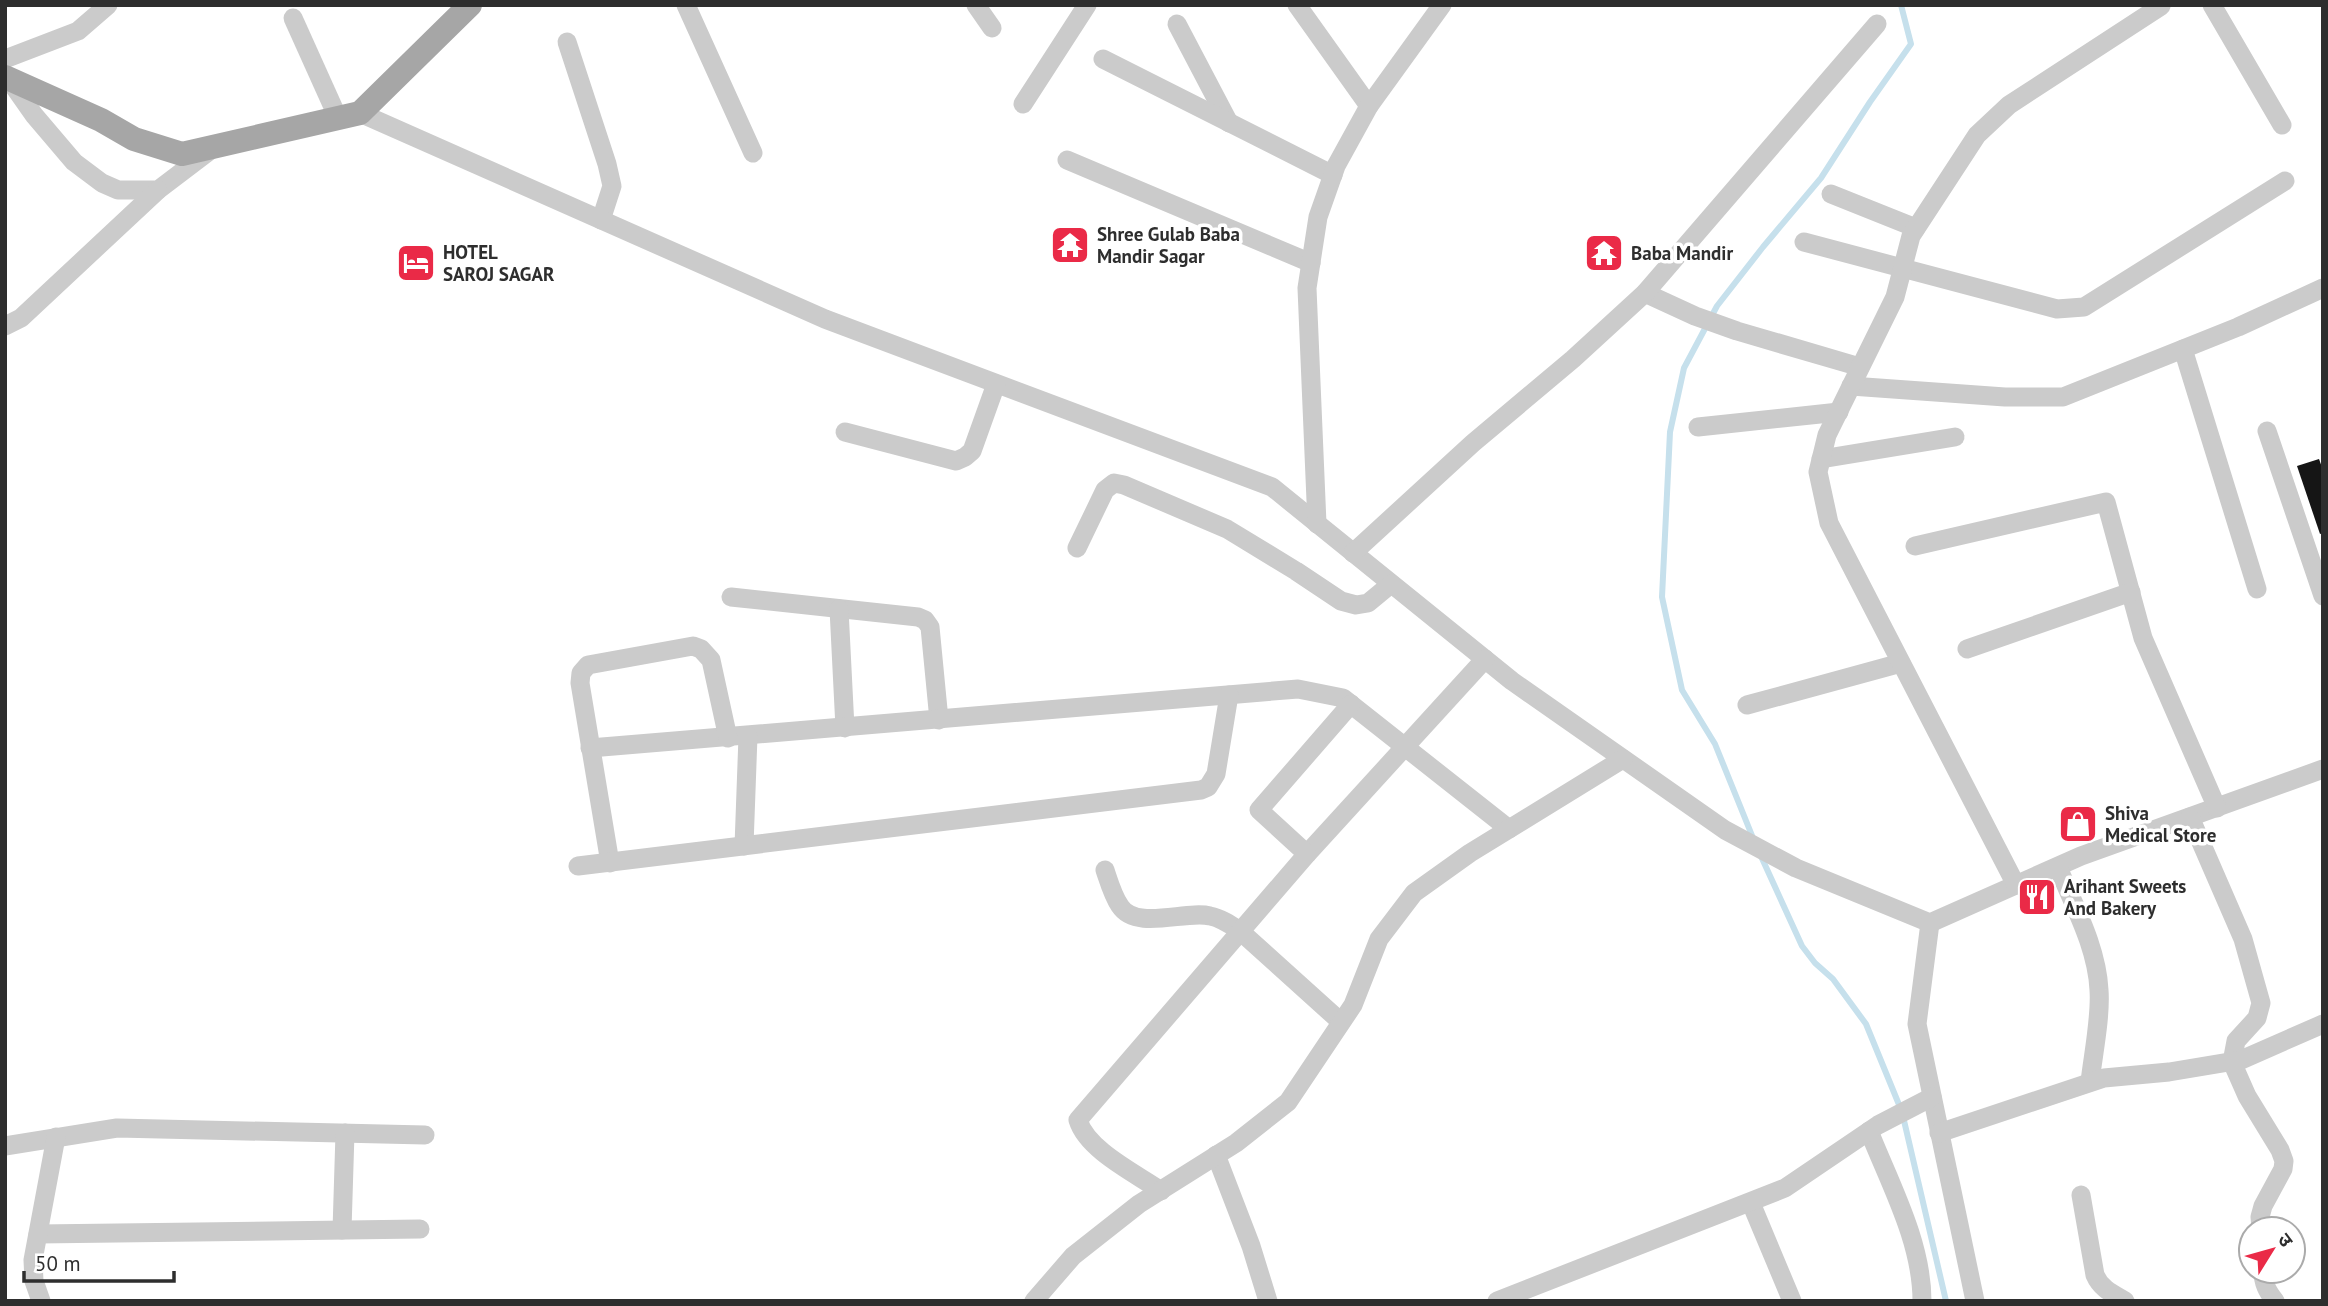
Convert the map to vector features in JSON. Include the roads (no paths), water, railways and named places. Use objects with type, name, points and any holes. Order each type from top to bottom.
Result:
[{"type":"main road","points":[[12,75],[134,139],[183,154],[349,115],[470,5]]},
{"type":"street","points":[[108,5],[78,31],[12,75],[34,115],[74,162],[102,183],[118,190],[158,190]]},
{"type":"street","points":[[686,5],[753,153]]},
{"type":"street","points":[[976,5],[992,29]]},
{"type":"street","points":[[1023,104],[1087,5]]},
{"type":"street","points":[[1297,5],[1368,107]]},
{"type":"street","points":[[1317,524],[1307,288],[1318,217],[1336,166],[1368,107],[1442,5]]},
{"type":"street","points":[[2212,5],[2282,124]]},
{"type":"street","points":[[2016,885],[1829,523],[1818,472],[1827,435],[1895,297],[1911,236],[1977,135],[2009,105],[2161,6]]},
{"type":"street","points":[[293,18],[349,115],[601,220],[825,319],[1272,487],[1512,681],[1725,830],[1796,868],[1930,923],[2058,867],[2323,769]]},
{"type":"street","points":[[1177,24],[1228,123]]},
{"type":"street","points":[[1353,553],[1473,443],[1573,359],[1645,293],[1877,24]]},
{"type":"street","points":[[567,42],[612,186],[601,220]]},
{"type":"street","points":[[1103,59],[1333,176]]},
{"type":"street","points":[[8,329],[158,190],[215,146]]},
{"type":"street","points":[[1067,160],[1311,263]]},
{"type":"street","points":[[1804,242],[2057,309],[2084,307],[2285,181]]},
{"type":"street","points":[[1831,194],[1916,228]]},
{"type":"street","points":[[1851,386],[2005,397],[2063,397],[2238,327],[2323,288]]},
{"type":"street","points":[[1645,293],[1695,316],[1737,331],[1860,366]]},
{"type":"street","points":[[2183,349],[2257,589]]},
{"type":"street","points":[[845,432],[956,461],[972,451],[996,384]]},
{"type":"street","points":[[1698,427],[1839,412]]},
{"type":"street","points":[[2267,431],[2323,596]]},
{"type":"street","points":[[1821,459],[1955,436]]},
{"type":"street","points":[[1077,548],[1105,490],[1114,483],[1227,529],[1341,601],[1356,605],[1367,603],[1391,584]]},
{"type":"street","points":[[1915,546],[2106,502],[2143,638],[2217,808]]},
{"type":"street","points":[[1967,649],[2131,592]]},
{"type":"street","points":[[731,597],[918,617],[925,620],[930,627],[939,720]]},
{"type":"street","points":[[839,608],[845,728]]},
{"type":"street","points":[[610,863],[580,682],[581,673],[587,665],[694,646],[701,649],[711,660],[728,738]]},
{"type":"street","points":[[1161,1191],[1092,1144],[1081,1131],[1077,1120],[1307,854],[1485,659]]},
{"type":"street","points":[[1746,705],[1901,663]]},
{"type":"street","points":[[590,748],[1298,689],[1343,698],[1509,829]]},
{"type":"street","points":[[578,866],[1202,790],[1208,787],[1216,774],[1229,695]]},
{"type":"street","points":[[1307,854],[1259,810],[1351,704]]},
{"type":"street","points":[[744,846],[748,736]]},
{"type":"street","points":[[1034,1301],[1073,1256],[1139,1204],[1236,1143],[1288,1102],[1353,1005],[1379,939],[1414,894],[1470,853],[1623,759]]},
{"type":"street","points":[[2190,817],[2243,939],[2261,1003],[2261,1012],[2236,1041],[2232,1062],[2246,1096],[2284,1161],[2283,1169],[2261,1215]]},
{"type":"street","points":[[2058,867],[2091,948],[2098,976],[2100,994],[2090,1082]]},
{"type":"street","points":[[1105,870],[1120,908],[1130,915],[1143,919],[1197,915],[1225,921],[1240,931],[1341,1022]]},
{"type":"street","points":[[1930,923],[1917,1024],[1975,1301]]},
{"type":"street","points":[[1939,1133],[2104,1078],[2169,1072],[2241,1060],[2323,1024]]},
{"type":"street","points":[[1497,1301],[1545,1292],[1785,1188],[1873,1128],[1932,1097]]},
{"type":"street","points":[[5,1146],[117,1128],[425,1135]]},
{"type":"street","points":[[1873,1128],[1906,1221],[1922,1282],[1922,1301]]},
{"type":"street","points":[[342,1230],[345,1133]]},
{"type":"street","points":[[41,1301],[34,1281],[33,1260],[56,1137]]},
{"type":"street","points":[[1216,1156],[1251,1246],[1268,1301]]},
{"type":"street","points":[[2081,1195],[2095,1275],[2099,1283],[2125,1301]]},
{"type":"street","points":[[1751,1203],[1793,1301]]},
{"type":"street","points":[[38,1234],[420,1229]]},
{"type":"street","points":[[2265,1285],[2275,1301]]},
{"type":"waterway","points":[[1753,838],[1715,744],[1682,690],[1662,597],[1670,432],[1684,368],[1717,306],[1821,178],[1911,44],[1901,5]]},
{"type":"waterway","points":[[1760,854],[1802,946],[1815,963],[1833,979],[1866,1024],[1902,1112],[1946,1301]]},
{"type":"place","name":"Shree Gulab Baba Mandir Sagar","points":[[1070,245]]},
{"type":"place","name":"Baba Mandir","points":[[1604,253]]},
{"type":"place","name":"HOTEL SAROJ SAGAR","points":[[416,263]]},
{"type":"place","name":"Shiva Medical Store","points":[[2078,824]]},
{"type":"place","name":"Arihant Sweets And Bakery","points":[[2037,897]]}]
